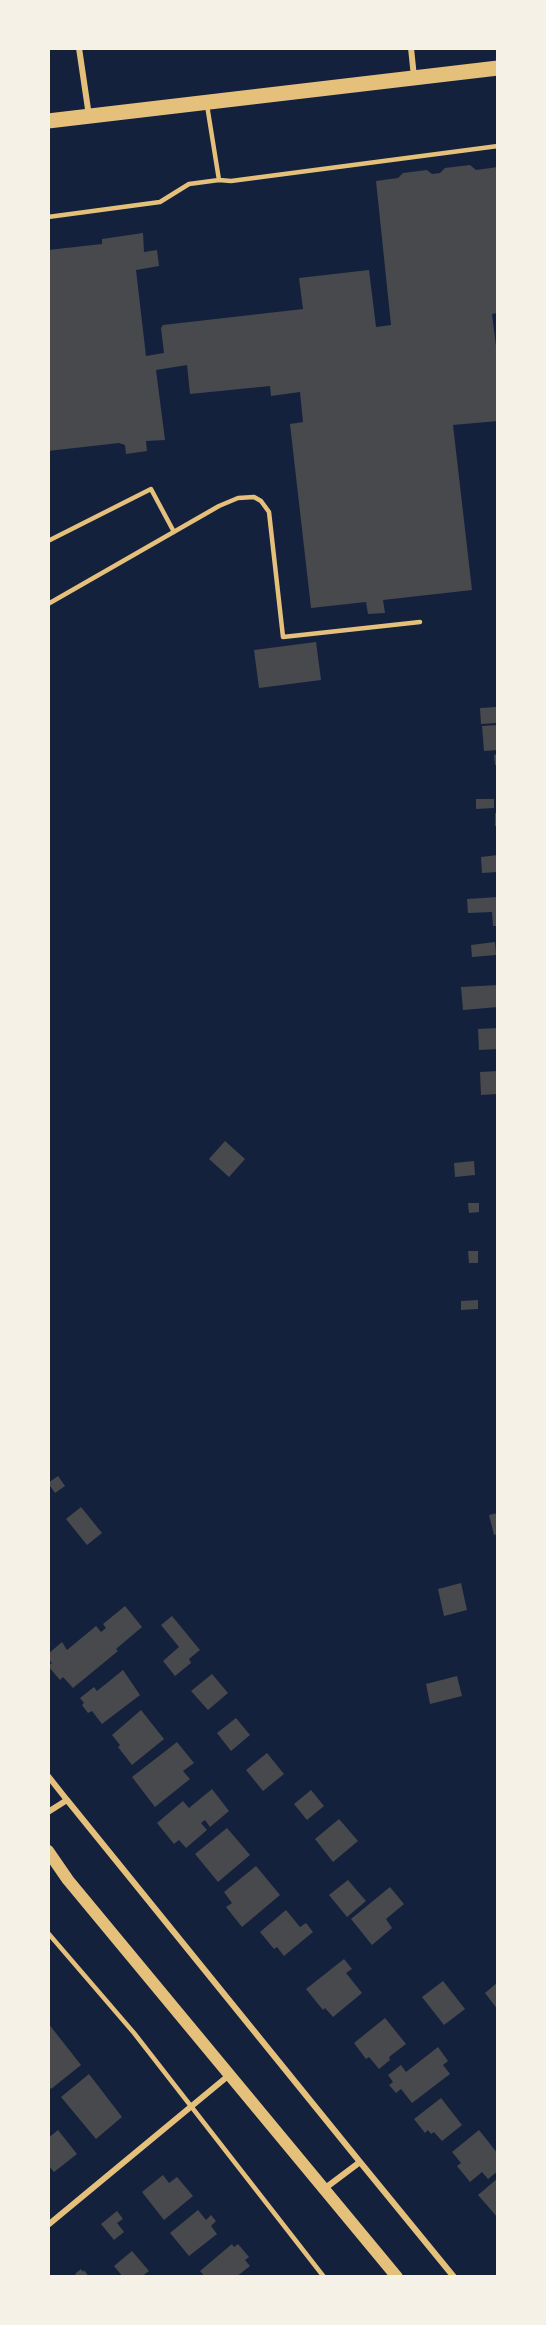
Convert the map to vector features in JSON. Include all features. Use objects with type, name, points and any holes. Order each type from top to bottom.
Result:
[{"type":"main road","points":[[48,121],[498,68]]},
{"type":"main road","points":[[48,1851],[68,1880],[228,2076],[397,2277]]},
{"type":"street","points":[[79,48],[90,116]]},
{"type":"street","points":[[411,48],[414,78]]},
{"type":"street","points":[[48,1776],[454,2277]]},
{"type":"street","points":[[48,1812],[67,1800]]},
{"type":"street","points":[[48,2225],[228,2076]]},
{"type":"street","points":[[324,2189],[360,2162]]},
{"type":"lane","points":[[207,102],[219,180]]},
{"type":"lane","points":[[48,217],[160,202],[189,184],[219,180],[231,182],[498,146]]},
{"type":"lane","points":[[48,541],[151,489],[174,532]]},
{"type":"lane","points":[[48,604],[219,506],[238,498],[254,496],[270,512],[283,637],[420,622]]},
{"type":"lane","points":[[48,1933],[135,2033],[324,2277]]},
{"type":"building","points":[[470,165],[476,170],[498,167],[498,313],[492,314],[498,362],[498,421],[453,425],[472,590],[383,600],[385,613],[368,614],[366,602],[311,608],[290,424],[303,422],[300,392],[271,396],[270,386],[190,394],[187,365],[156,370],[165,440],[146,441],[147,451],[126,454],[125,445],[119,443],[48,451],[48,250],[102,244],[102,239],[143,233],[144,252],[157,250],[159,266],[136,270],[146,356],[164,353],[161,328],[163,325],[303,309],[299,278],[369,270],[376,327],[391,325],[376,181],[398,178],[403,173],[427,170],[432,174],[440,173],[445,168]]},
{"type":"building","points":[[316,642],[321,680],[259,688],[254,650]]},
{"type":"building","points":[[496,707],[497,723],[481,724],[480,708]]},
{"type":"building","points":[[498,725],[498,750],[484,751],[482,726]]},
{"type":"building","points":[[498,754],[498,765],[495,765],[494,755]]},
{"type":"building","points":[[476,799],[494,799],[494,808],[476,809]]},
{"type":"building","points":[[495,813],[498,813],[498,826],[495,826]]},
{"type":"building","points":[[498,855],[498,872],[482,873],[481,857]]},
{"type":"building","points":[[498,897],[498,926],[493,926],[492,912],[468,913],[467,899]]},
{"type":"building","points":[[495,942],[496,955],[472,957],[471,945]]},
{"type":"building","points":[[498,985],[498,1007],[463,1010],[461,987]]},
{"type":"building","points":[[498,1028],[498,1049],[479,1050],[478,1029]]},
{"type":"building","points":[[498,1071],[498,1094],[481,1095],[480,1072]]},
{"type":"building","points":[[225,1141],[245,1159],[229,1177],[209,1159]]},
{"type":"building","points":[[474,1161],[475,1175],[455,1177],[454,1163]]},
{"type":"building","points":[[468,1203],[479,1203],[479,1212],[469,1213]]},
{"type":"building","points":[[468,1251],[478,1251],[478,1263],[469,1263]]},
{"type":"building","points":[[478,1300],[478,1309],[461,1310],[461,1301]]},
{"type":"building","points":[[58,1476],[65,1486],[55,1493],[48,1483]]},
{"type":"building","points":[[81,1507],[102,1533],[87,1545],[66,1519]]},
{"type":"building","points":[[498,1513],[498,1534],[494,1535],[489,1515]]},
{"type":"building","points":[[461,1583],[467,1610],[444,1616],[438,1589]]},
{"type":"building","points":[[125,1606],[142,1627],[116,1649],[118,1651],[73,1688],[63,1677],[60,1680],[48,1666],[52,1663],[48,1659],[48,1654],[62,1642],[67,1650],[96,1626],[101,1632],[106,1628],[103,1624]]},
{"type":"building","points":[[172,1616],[200,1650],[189,1659],[191,1663],[175,1676],[163,1661],[179,1647],[161,1625]]},
{"type":"building","points":[[123,1670],[140,1695],[102,1724],[92,1711],[88,1713],[80,1698],[94,1687],[97,1691]]},
{"type":"building","points":[[212,1674],[228,1693],[208,1710],[191,1691]]},
{"type":"building","points":[[457,1676],[462,1696],[430,1704],[426,1684]]},
{"type":"building","points":[[141,1710],[164,1739],[132,1765],[112,1735]]},
{"type":"building","points":[[236,1718],[250,1735],[231,1751],[217,1733]]},
{"type":"building","points":[[177,1742],[194,1763],[183,1771],[190,1779],[155,1807],[132,1777]]},
{"type":"building","points":[[267,1753],[284,1774],[263,1791],[246,1770]]},
{"type":"building","points":[[212,1789],[229,1811],[210,1827],[205,1820],[201,1823],[207,1830],[186,1848],[179,1840],[174,1844],[157,1823],[183,1801],[189,1808]]},
{"type":"building","points":[[311,1790],[324,1806],[307,1820],[294,1804]]},
{"type":"building","points":[[339,1819],[358,1841],[333,1862],[315,1839]]},
{"type":"building","points":[[227,1828],[250,1855],[218,1882],[195,1854]]},
{"type":"building","points":[[256,1866],[280,1895],[242,1927],[226,1907],[232,1903],[224,1892]]},
{"type":"building","points":[[348,1880],[366,1901],[347,1917],[329,1895]]},
{"type":"building","points":[[390,1887],[404,1904],[386,1919],[392,1928],[372,1945],[351,1919]]},
{"type":"building","points":[[286,1910],[300,1927],[306,1923],[313,1932],[284,1956],[277,1947],[274,1949],[260,1932]]},
{"type":"building","points":[[344,1959],[352,1969],[346,1973],[362,1993],[333,2017],[325,2008],[323,2010],[306,1989]]},
{"type":"building","points":[[443,1981],[465,2009],[444,2025],[422,1997]]},
{"type":"building","points":[[498,1982],[498,2010],[485,1993]]},
{"type":"building","points":[[385,2018],[406,2044],[389,2057],[390,2060],[379,2069],[369,2057],[366,2059],[354,2043]]},
{"type":"building","points":[[48,2023],[81,2065],[51,2089],[48,2085]]},
{"type":"building","points":[[438,2047],[448,2061],[443,2065],[450,2074],[412,2103],[401,2089],[396,2093],[389,2085],[393,2082],[388,2075],[401,2065],[406,2072]]},
{"type":"building","points":[[89,2074],[122,2117],[96,2139],[61,2097]]},
{"type":"building","points":[[441,2098],[462,2125],[442,2141],[434,2132],[431,2134],[428,2130],[425,2133],[414,2119]]},
{"type":"building","points":[[58,2130],[77,2154],[54,2172],[48,2165],[48,2138]]},
{"type":"building","points":[[479,2130],[498,2154],[498,2171],[488,2179],[482,2172],[470,2182],[457,2166],[461,2163],[452,2152]]},
{"type":"building","points":[[163,2175],[169,2183],[177,2177],[193,2196],[164,2220],[142,2192]]},
{"type":"building","points":[[498,2178],[498,2218],[478,2195]]},
{"type":"building","points":[[198,2210],[206,2220],[211,2215],[216,2221],[211,2226],[217,2234],[189,2256],[170,2233]]},
{"type":"building","points":[[117,2211],[123,2219],[117,2223],[124,2232],[114,2240],[101,2224]]},
{"type":"building","points":[[232,2244],[234,2247],[238,2244],[249,2257],[245,2260],[250,2266],[236,2277],[205,2277],[200,2271]]},
{"type":"building","points":[[132,2251],[149,2271],[141,2277],[123,2277],[114,2266]]},
{"type":"building","points":[[81,2269],[89,2277],[78,2277],[75,2274]]}]
